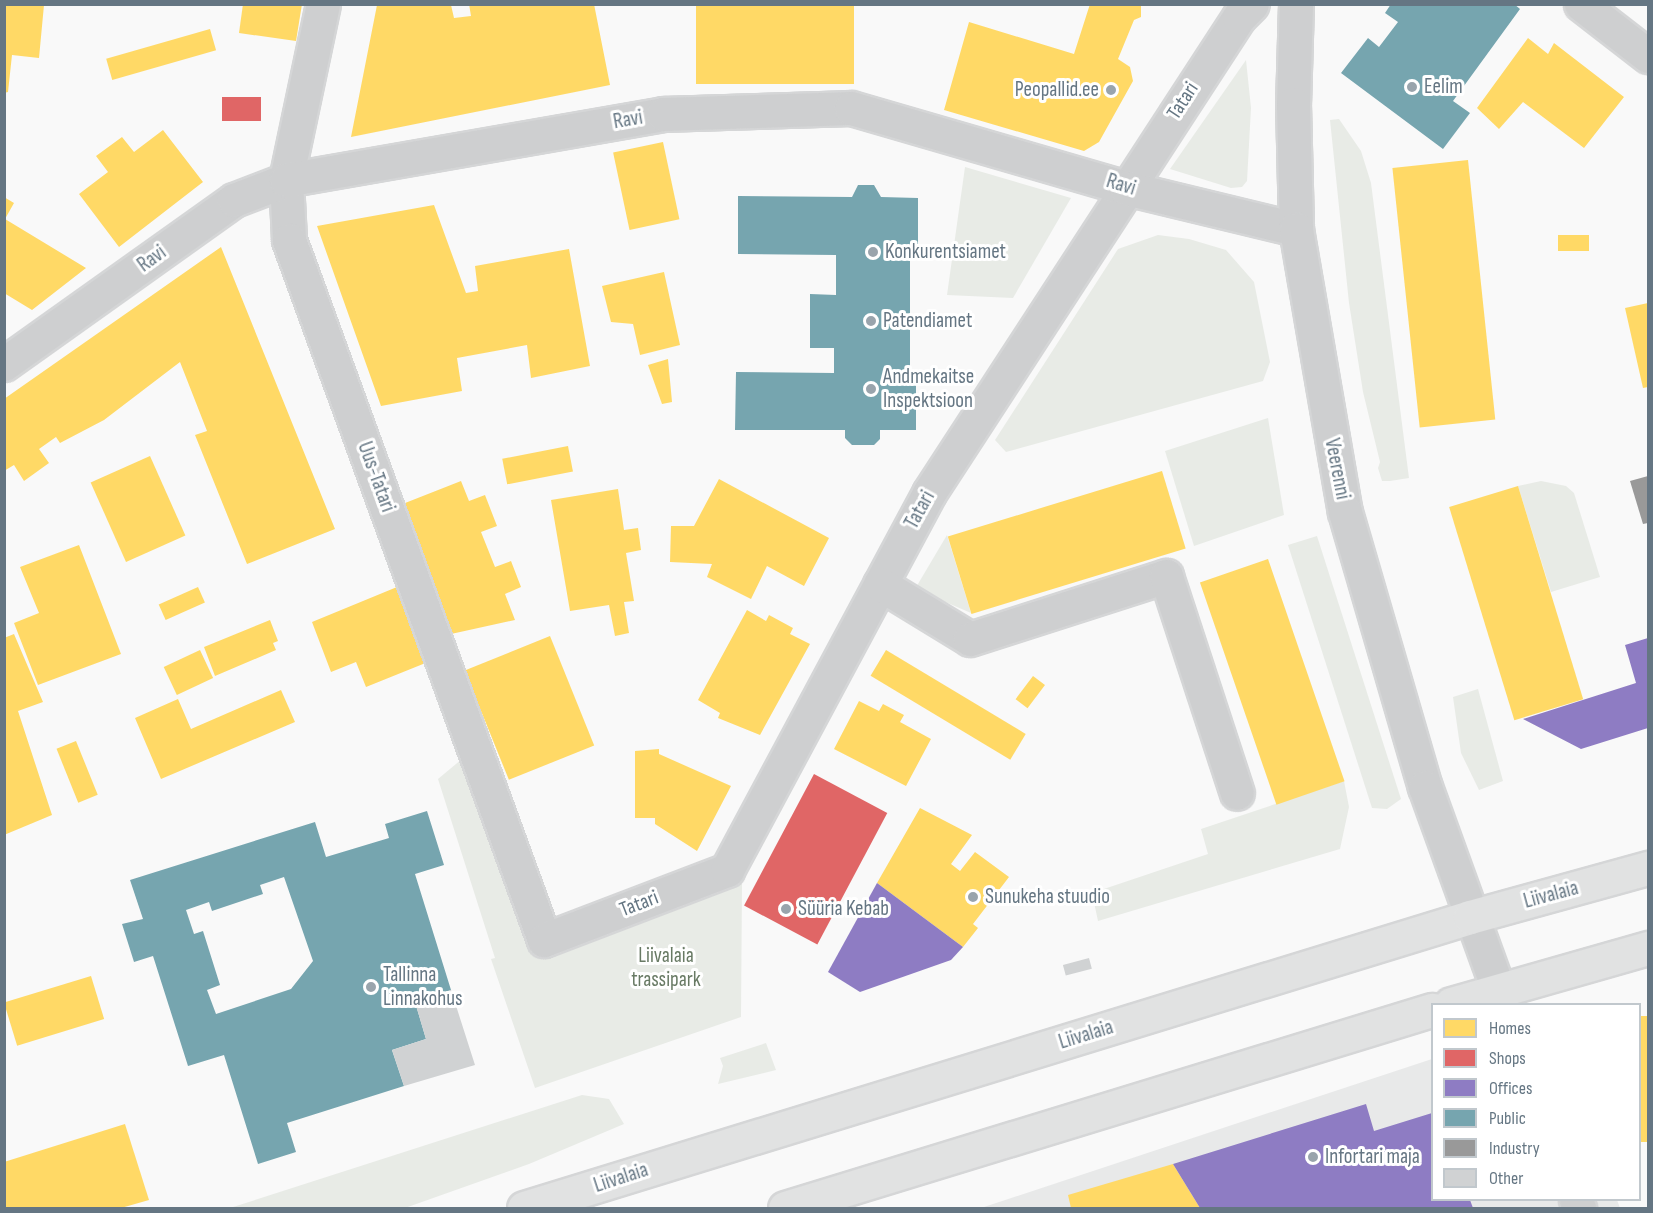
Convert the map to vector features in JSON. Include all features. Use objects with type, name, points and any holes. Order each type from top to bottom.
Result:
[{"type":"main road","name":"Liivalaia","points":[[525,1209],[1470,917],[1648,868]]},
{"type":"main road","points":[[1466,1003],[1502,998],[1648,948]]},
{"type":"main road","points":[[785,1209],[1431,1010]]},
{"type":"street","name":"Uus-Tatari","points":[[323,4],[286,180],[289,240],[544,940]]},
{"type":"street","name":"Tatari","points":[[544,940],[727,870],[929,493],[1126,188],[1244,10],[1252,4]]},
{"type":"street","name":"Veerenni","points":[[1296,4],[1293,104],[1296,229],[1345,512],[1425,787],[1470,917],[1502,998]]},
{"type":"street","points":[[1581,4],[1648,56]]},
{"type":"street","name":"Ravi","points":[[4,364],[234,200],[286,180],[663,114],[851,108],[1126,188],[1296,229]]},
{"type":"street","points":[[880,584],[970,639],[1166,576],[1237,793]]},
{"type":"shaded area","points":[[1431,1059],[1431,1201],[1617,1201],[1620,1208],[981,1208]]},
{"type":"green space","points":[[1246,60],[1251,108],[1247,181],[1242,187],[1231,188],[1170,169]]},
{"type":"green space","points":[[1339,119],[1361,151],[1371,183],[1409,478],[1382,481],[1378,468],[1380,462],[1363,392],[1349,303],[1330,120]]},
{"type":"green space","points":[[965,167],[1071,198],[1013,298],[947,295]]},
{"type":"green space","points":[[1158,235],[1189,239],[1226,250],[1254,282],[1270,362],[1263,381],[1006,452],[995,440],[1118,249]]},
{"type":"green space","points":[[1268,418],[1284,515],[1194,546],[1165,451]]},
{"type":"green space","points":[[1541,481],[1566,486],[1574,493],[1600,577],[1551,592],[1518,486]]},
{"type":"green space","points":[[947,535],[971,613],[915,589]]},
{"type":"green space","points":[[1317,536],[1401,799],[1387,809],[1372,808],[1288,545]]},
{"type":"green space","points":[[1478,689],[1503,781],[1479,790],[1461,753],[1453,697]]},
{"type":"green space","name":"Liivalaia trassipark","points":[[462,759],[528,946],[727,870],[742,884],[741,1017],[535,1088],[491,959],[495,958],[438,779]]},
{"type":"green space","points":[[1344,781],[1349,807],[1340,849],[1098,921],[1092,893],[1208,854],[1201,829]]},
{"type":"green space","points":[[766,1043],[776,1070],[718,1084],[723,1066],[720,1058]]},
{"type":"green space","points":[[582,1095],[609,1099],[624,1124],[529,1164],[405,1208],[230,1208]]},
{"type":"building: Homes","points":[[243,4],[302,4],[296,41],[239,33]]},
{"type":"building: Homes","points":[[469,4],[594,4],[610,85],[351,137],[377,5],[451,5],[454,18],[471,16]]},
{"type":"building: Homes","points":[[696,4],[854,4],[854,84],[696,84]]},
{"type":"building: Homes","points":[[1090,4],[1141,4],[1141,17],[1134,20],[1118,59],[1130,67],[1133,81],[1099,142],[1084,151],[944,110],[969,22],[1074,54]]},
{"type":"building: Homes","points":[[4,5],[44,5],[39,58],[12,55],[8,92],[4,93]]},
{"type":"building: Homes","points":[[210,29],[216,50],[112,80],[106,59]]},
{"type":"building: Homes","points":[[1528,38],[1548,54],[1554,43],[1624,97],[1584,148],[1523,102],[1499,129],[1477,108]]},
{"type":"building: Homes","points":[[163,130],[203,182],[119,247],[79,194],[108,172],[96,156],[122,137],[134,152]]},
{"type":"building: Homes","points":[[663,142],[679,219],[630,230],[613,153]]},
{"type":"building: Homes","points":[[1468,160],[1495,420],[1420,428],[1392,168]]},
{"type":"building: Homes","points":[[4,197],[14,203],[5,219],[86,268],[32,310],[4,293]]},
{"type":"building: Homes","points":[[434,205],[466,293],[478,291],[475,266],[569,249],[590,366],[531,378],[527,345],[457,358],[462,391],[381,406],[317,226]]},
{"type":"building: Homes","points":[[1558,235],[1589,235],[1589,251],[1558,251]]},
{"type":"building: Homes","points":[[221,247],[335,529],[247,564],[195,435],[207,431],[180,362],[104,420],[60,443],[56,437],[39,449],[49,463],[24,481],[14,465],[4,471],[4,399]]},
{"type":"building: Homes","points":[[664,272],[680,345],[640,355],[633,324],[611,322],[602,286]]},
{"type":"building: Homes","points":[[1648,303],[1648,387],[1643,388],[1625,308]]},
{"type":"building: Homes","points":[[668,359],[672,402],[662,404],[648,365]]},
{"type":"building: Homes","points":[[568,446],[573,472],[507,484],[502,459]]},
{"type":"building: Homes","points":[[150,456],[185,535],[126,562],[91,482]]},
{"type":"building: Homes","points":[[1162,471],[1186,548],[971,614],[948,536]]},
{"type":"building: Homes","points":[[719,479],[829,538],[804,586],[767,566],[751,599],[707,577],[712,564],[670,562],[671,526],[694,526]]},
{"type":"building: Homes","points":[[461,481],[469,501],[485,495],[497,526],[481,532],[495,567],[511,561],[521,587],[505,594],[515,620],[451,634],[400,505]]},
{"type":"building: Homes","points":[[1518,486],[1583,699],[1514,720],[1449,507]]},
{"type":"building: Homes","points":[[618,489],[624,530],[638,528],[641,550],[626,553],[634,601],[624,602],[629,633],[615,636],[609,605],[570,611],[551,500]]},
{"type":"building: Homes","points":[[79,545],[121,654],[38,685],[14,623],[39,613],[20,567]]},
{"type":"building: Homes","points":[[1268,559],[1345,781],[1276,805],[1200,582]]},
{"type":"building: Homes","points":[[198,587],[205,603],[166,620],[159,604]]},
{"type":"building: Homes","points":[[397,587],[428,662],[366,687],[356,662],[331,672],[312,622]]},
{"type":"building: Homes","points":[[747,610],[766,621],[769,615],[793,628],[790,634],[810,644],[760,735],[718,718],[720,713],[698,700]]},
{"type":"building: Homes","points":[[270,620],[278,641],[273,643],[276,650],[215,676],[204,647]]},
{"type":"building: Homes","points":[[14,634],[43,702],[18,711],[52,815],[4,835],[4,638]]},
{"type":"building: Homes","points":[[550,636],[594,745],[509,780],[465,670]]},
{"type":"building: Homes","points":[[200,650],[213,678],[177,695],[164,667]]},
{"type":"building: Homes","points":[[886,650],[1026,734],[1010,760],[871,676]]},
{"type":"building: Homes","points":[[1033,676],[1045,685],[1028,708],[1016,699]]},
{"type":"building: Homes","points":[[281,690],[295,722],[161,779],[135,718],[178,699],[191,729]]},
{"type":"building: Homes","points":[[859,701],[879,711],[883,704],[904,715],[900,722],[931,739],[906,786],[834,749]]},
{"type":"building: Homes","points":[[76,741],[98,795],[78,803],[57,749]]},
{"type":"building: Homes","points":[[659,749],[659,754],[731,786],[697,851],[655,824],[655,818],[635,818],[635,751]]},
{"type":"building: Homes","points":[[920,808],[972,835],[951,864],[960,871],[975,852],[1009,877],[973,924],[978,928],[963,947],[877,883]]},
{"type":"building: Homes","points":[[91,976],[104,1019],[17,1046],[4,1003]]},
{"type":"building: Homes","points":[[1641,1016],[1648,1016],[1648,1142],[1641,1142]]},
{"type":"building: Homes","points":[[125,1124],[149,1200],[121,1208],[4,1208],[4,1162]]},
{"type":"building: Homes","points":[[1173,1164],[1200,1208],[1071,1208],[1068,1195]]},
{"type":"building: Shops","points":[[222,97],[261,97],[261,121],[222,121]]},
{"type":"building: Shops","points":[[814,774],[887,813],[817,945],[744,906]]},
{"type":"building: Offices","points":[[1648,638],[1648,728],[1581,749],[1523,719],[1636,683],[1625,645]]},
{"type":"building: Offices","points":[[877,883],[963,947],[951,960],[860,992],[828,972]]},
{"type":"building: Offices","name":"Infortari maja","points":[[1366,1104],[1374,1131],[1431,1113],[1431,1201],[1470,1201],[1473,1208],[1200,1208],[1173,1164]]},
{"type":"building: Public","name":"Eelim","points":[[1391,4],[1514,4],[1520,9],[1453,101],[1470,113],[1443,149],[1341,73],[1368,38],[1379,47],[1398,22],[1385,13]]},
{"type":"building: Public","points":[[858,185],[874,185],[881,197],[918,198],[918,257],[910,257],[910,371],[916,371],[916,430],[880,430],[880,439],[874,445],[852,445],[845,438],[845,430],[735,430],[736,372],[834,373],[834,348],[810,348],[810,294],[836,295],[836,255],[738,254],[738,196],[852,197]]},
{"type":"building: Public","name":"Tallinna Linnakohus","points":[[427,811],[444,865],[415,874],[451,990],[415,1002],[426,1039],[392,1050],[404,1086],[287,1123],[296,1152],[258,1164],[224,1055],[188,1066],[153,956],[134,962],[122,924],[143,919],[130,880],[315,822],[326,857],[389,838],[385,824]],"holes":[[[284,877],[313,961],[291,989],[216,1014],[207,990],[220,985],[203,931],[194,934],[186,910],[209,902],[212,911],[263,894],[260,885]]]},
{"type":"building: Industry","points":[[1648,476],[1648,523],[1643,524],[1630,481]]},
{"type":"building: Other","points":[[1089,958],[1092,969],[1066,976],[1063,965]]},
{"type":"building: Other","points":[[451,990],[475,1065],[404,1086],[392,1050],[426,1039],[415,1002]]},
{"type":"place","name":"Eelim","points":[[1412,87]]},
{"type":"place","name":"Peopallid.ee","points":[[1111,90]]},
{"type":"place","name":"Konkurentsiamet","points":[[873,252]]},
{"type":"place","name":"Patendiamet","points":[[871,321]]},
{"type":"place","name":"Andmekaitse Inspektsioon","points":[[871,389]]},
{"type":"place","name":"Sunukeha stuudio","points":[[973,897]]},
{"type":"place","name":"Süüria Kebab","points":[[786,909]]},
{"type":"place","name":"Tallinna Linnakohus","points":[[371,987]]},
{"type":"place","name":"Infortari maja","points":[[1313,1157]]}]
